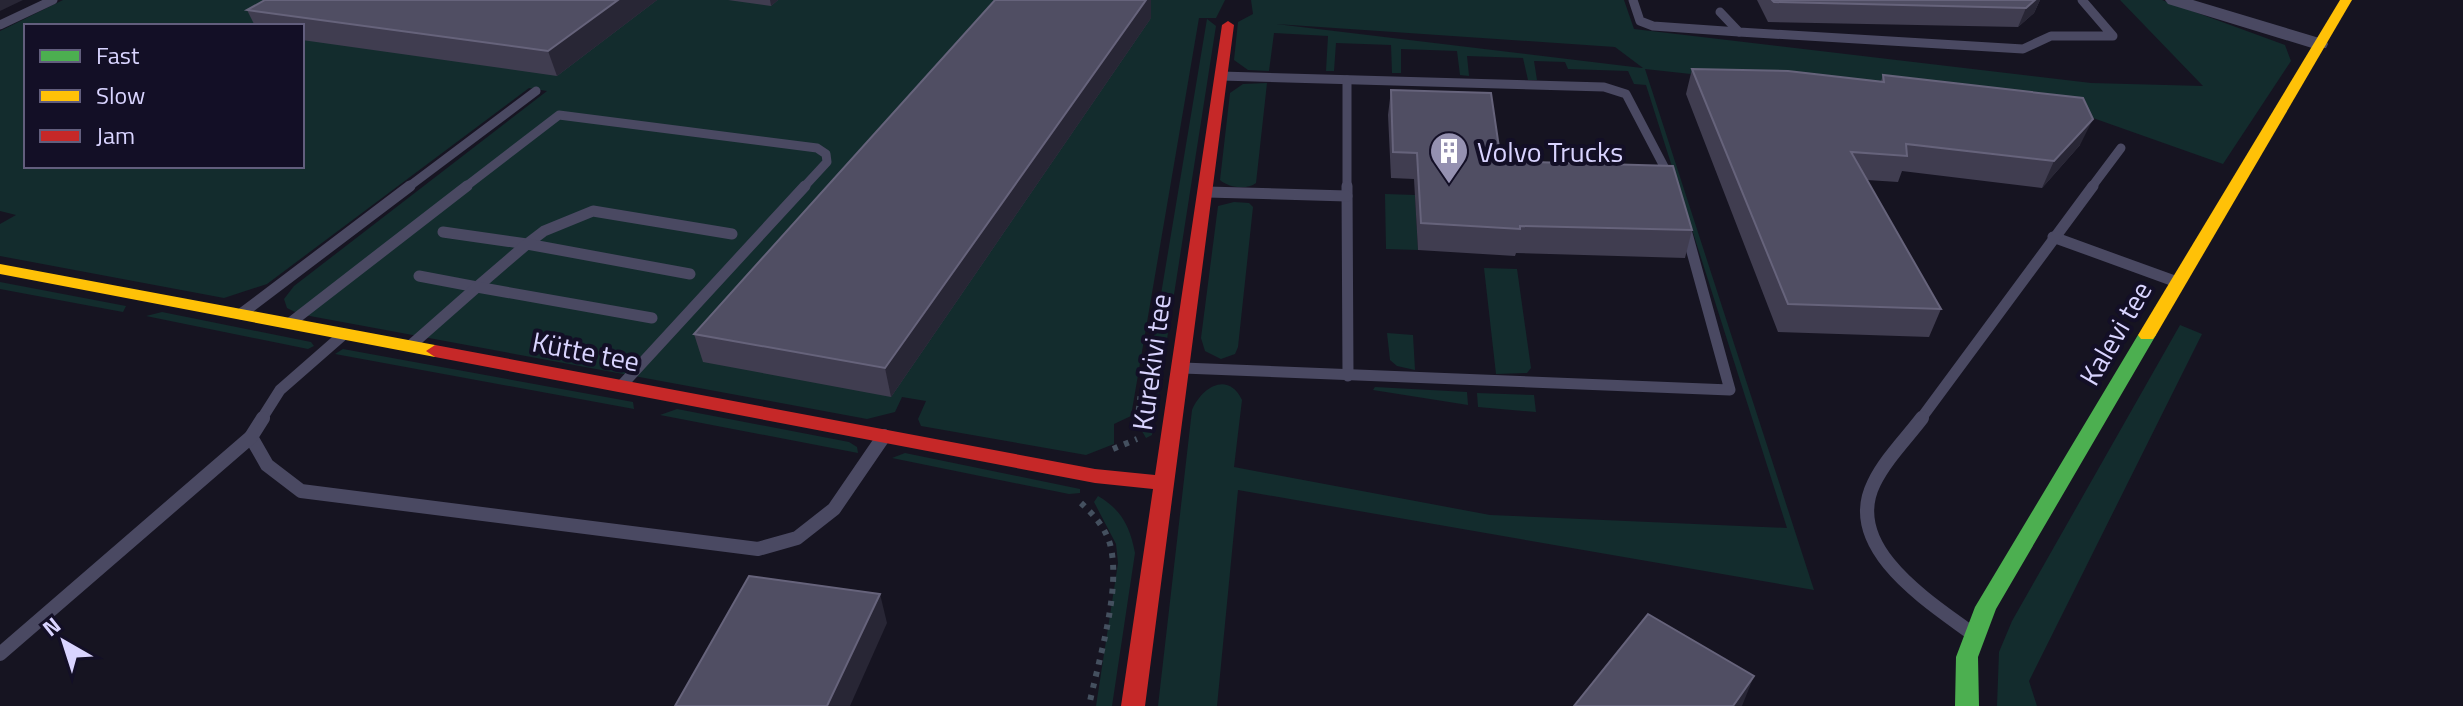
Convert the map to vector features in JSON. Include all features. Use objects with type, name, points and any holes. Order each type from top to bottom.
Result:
[{"type":"street","points":[[2174,0],[2319,44]]},
{"type":"street","name":"Kalevi tee","points":[[1967,706],[1967,657],[1986,607],[2346,0]]},
{"type":"street","name":"Kurekivi tee","points":[[1133,706],[1228,25]]},
{"type":"street","name":"Kütte tee","points":[[0,269],[1095,476],[1162,483]]},
{"type":"lane","points":[[0,25],[53,0]]},
{"type":"lane","points":[[1633,0],[1640,21],[1653,26],[2023,49],[2051,36],[2113,36],[2082,0]]},
{"type":"lane","points":[[1720,12],[1739,32]]},
{"type":"lane","points":[[1221,76],[1604,87],[1626,94],[1674,185]]},
{"type":"lane","points":[[1347,80],[1348,376]]},
{"type":"lane","points":[[241,314],[536,91]]},
{"type":"lane","points":[[290,323],[559,115],[817,148],[826,154],[827,162],[621,386]]},
{"type":"lane","points":[[1975,637],[1916,591],[1882,554],[1867,520],[1873,484],[2121,148]]},
{"type":"lane","points":[[1204,192],[1347,196]]},
{"type":"lane","points":[[410,346],[544,231],[593,211],[732,234]]},
{"type":"lane","points":[[1179,368],[1730,390],[1681,213]]},
{"type":"lane","points":[[443,232],[690,274]]},
{"type":"lane","points":[[2053,237],[2177,282]]},
{"type":"lane","points":[[419,276],[652,318]]},
{"type":"lane","points":[[0,654],[251,437],[280,390],[344,334]]},
{"type":"lane","points":[[251,437],[267,465],[301,491],[758,549],[797,538],[834,509],[884,436]]},
{"type":"path","points":[[1082,503],[1103,454],[1139,438],[1135,425],[1140,394]]},
{"type":"path","points":[[1067,500],[1082,503],[1103,527],[1111,549],[1109,586],[1089,706]]},
{"type":"green space","points":[[63,0],[1225,0],[1216,18],[1199,18],[1131,416],[1114,424],[1114,444],[1086,455],[921,426],[918,419],[926,401],[902,397],[895,412],[867,419],[299,314],[287,308],[284,299],[294,286],[547,91],[529,88],[267,284],[224,298],[0,256],[0,224],[16,215],[0,211],[0,31]]},
{"type":"green space","points":[[1251,0],[1624,0],[1634,29],[2091,83],[2203,86],[2120,0],[2162,0],[2285,45],[2291,61],[2223,164],[2093,118],[1645,69],[1814,590],[1238,490],[1217,706],[1158,706],[1192,410],[1209,389],[1223,384],[1236,391],[1242,400],[1234,467],[1490,515],[1787,528],[1646,85],[1634,84],[1628,71],[1568,69],[1565,62],[1534,61],[1537,80],[1528,80],[1523,58],[1467,56],[1469,76],[1460,75],[1457,51],[1401,49],[1401,73],[1392,73],[1391,45],[1336,43],[1334,71],[1326,71],[1328,36],[1274,33],[1269,71],[1248,70],[1234,60],[1238,22],[1253,14]],"holes":[[[1276,24],[1615,47],[1643,68]]]},
{"type":"green space","points":[[1207,19],[1216,26],[1152,435],[1146,438],[1139,426]]},
{"type":"green space","points":[[1267,83],[1256,183],[1243,187],[1228,185],[1220,180],[1230,93],[1243,84]]},
{"type":"green space","points":[[1385,194],[1415,195],[1418,250],[1386,249]]},
{"type":"green space","points":[[1234,202],[1249,203],[1253,207],[1238,347],[1235,354],[1221,359],[1205,351],[1201,338],[1218,206]]},
{"type":"green space","points":[[1484,268],[1517,269],[1531,368],[1527,373],[1496,374]]},
{"type":"green space","points":[[0,282],[126,306],[123,312],[0,289]]},
{"type":"green space","points":[[162,312],[311,342],[314,346],[308,349],[146,316]]},
{"type":"green space","points":[[2180,325],[2202,334],[2029,681],[2037,706],[1997,706],[1999,652],[2012,621]]},
{"type":"green space","points":[[1387,333],[1413,335],[1415,370],[1397,366],[1390,360]]},
{"type":"green space","points":[[343,349],[633,402],[634,409],[335,354]]},
{"type":"green space","points":[[1375,387],[1467,392],[1468,405],[1373,390]]},
{"type":"green space","points":[[1477,393],[1534,395],[1536,412],[1478,407]]},
{"type":"green space","points":[[677,409],[849,442],[857,447],[858,453],[660,415]]},
{"type":"green space","points":[[905,453],[1080,489],[1080,493],[1069,494],[892,458]]},
{"type":"green space","points":[[1098,496],[1124,520],[1135,553],[1112,706],[1096,706],[1118,563],[1116,544],[1094,502]]},
{"type":"building","points":[[265,0],[618,0],[548,51],[247,10]]},
{"type":"building","points":[[995,0],[1146,0],[885,368],[694,334]]},
{"type":"building","points":[[1772,0],[2035,0],[2026,8]]},
{"type":"building","points":[[1692,69],[1788,71],[1884,82],[1883,75],[2083,98],[2093,119],[2054,161],[1906,144],[1907,156],[1851,152],[1941,309],[1788,304]]},
{"type":"building","name":"Volvo Trucks","points":[[1391,90],[1491,93],[1501,161],[1673,166],[1692,230],[1520,226],[1520,229],[1421,223],[1417,153],[1393,152]]},
{"type":"building","points":[[749,576],[880,594],[827,706],[675,706]]},
{"type":"building","points":[[1648,614],[1754,676],[1733,706],[1574,706]]},
{"type":"traffic: fast","points":[[1967,706],[1967,657],[1986,607],[2147,335]]},
{"type":"traffic: slow","points":[[2147,335],[2346,0]]},
{"type":"traffic: slow","points":[[0,269],[435,351]]},
{"type":"traffic: jam","points":[[1133,706],[1228,25]]},
{"type":"traffic: jam","points":[[435,351],[1095,476],[1162,483]]},
{"type":"place","name":"Volvo Trucks","points":[[1449,185]]}]
